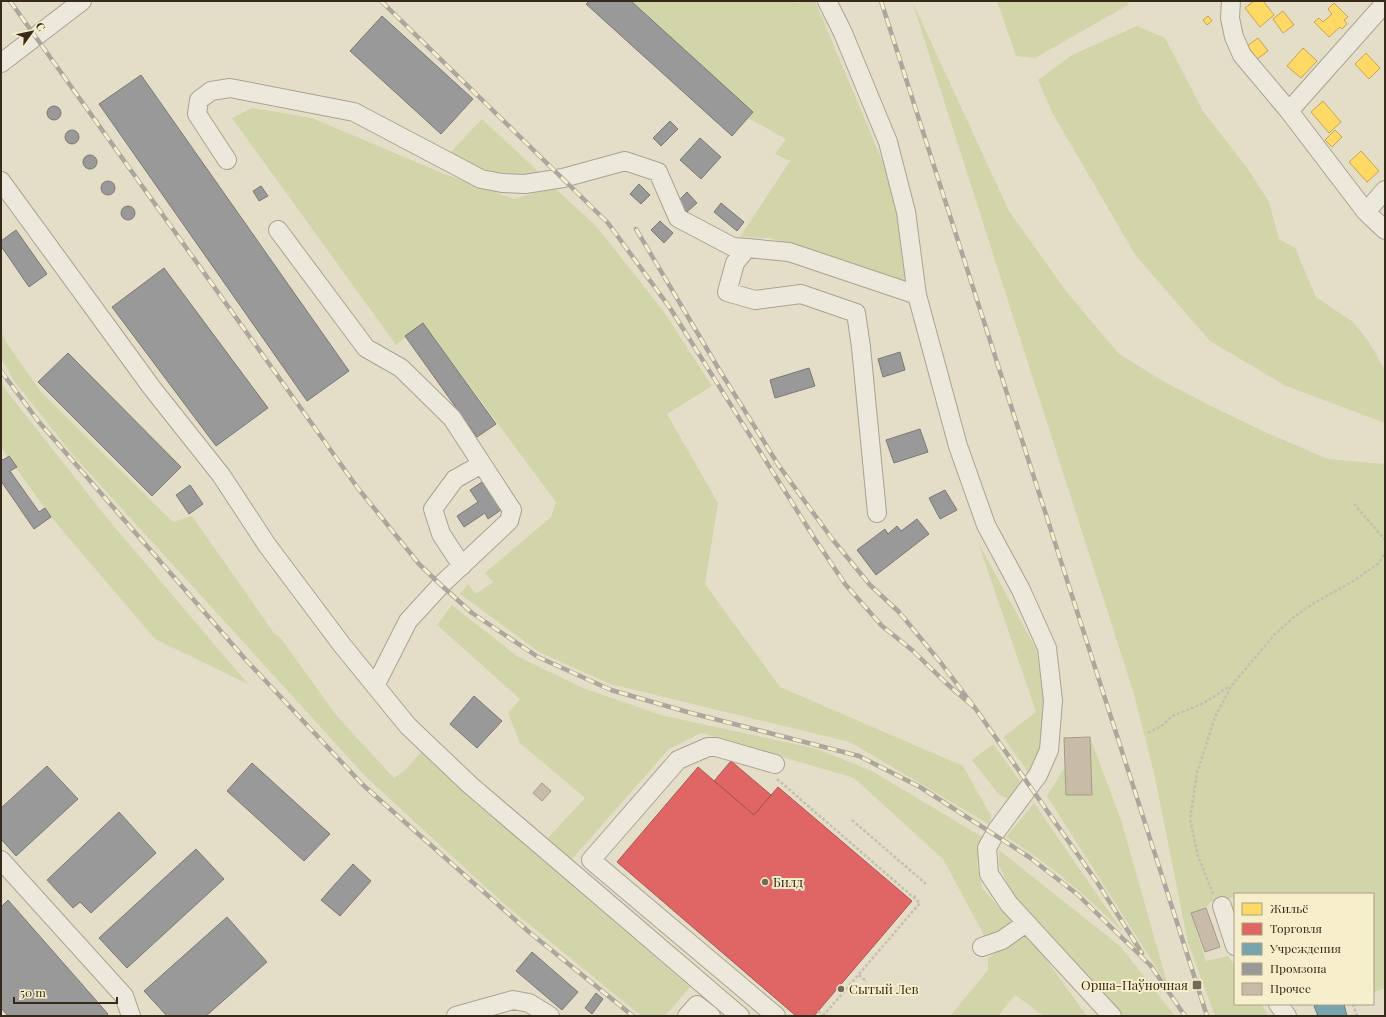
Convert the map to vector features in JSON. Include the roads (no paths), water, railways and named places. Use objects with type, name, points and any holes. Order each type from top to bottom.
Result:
[{"type":"street","points":[[1,63],[82,1]]},
{"type":"street","points":[[827,1],[843,33],[888,142],[906,212],[917,295],[958,446],[986,525],[1021,590],[1047,648],[1053,701],[1049,750],[1038,775],[997,830],[987,848],[989,874],[1009,904],[1112,1016]]},
{"type":"street","points":[[1231,1],[1230,18],[1234,37],[1242,56],[1289,111],[1366,212],[1385,230]]},
{"type":"street","points":[[1289,111],[1385,3]]},
{"type":"street","points":[[227,160],[197,114],[200,100],[211,91],[230,88],[354,112],[481,179],[502,183],[525,184],[563,178],[625,161],[658,172],[678,218],[733,247],[789,252],[917,295]]},
{"type":"street","points":[[1,180],[152,388],[222,475],[267,546],[342,645],[408,726],[470,785],[740,1016]]},
{"type":"street","points":[[1366,212],[1385,190]]},
{"type":"street","points":[[278,230],[366,348],[401,368],[452,418],[512,510],[509,521],[441,585],[408,622],[375,686]]},
{"type":"street","points":[[747,248],[735,263],[726,292],[755,300],[801,294],[856,313],[861,347],[878,513]]},
{"type":"street","points":[[462,566],[441,534],[434,509],[455,479],[482,464]]},
{"type":"street","points":[[576,876],[682,757],[708,747],[716,747],[775,771]]},
{"type":"street","points":[[1,860],[124,996],[132,1016]]},
{"type":"street","points":[[591,860],[776,1016]]},
{"type":"street","points":[[1222,906],[1234,943]]},
{"type":"street","points":[[982,947],[1002,940],[1026,922]]},
{"type":"street","points":[[456,1016],[513,1000],[529,1003],[550,1016]]},
{"type":"street","points":[[688,1016],[697,1005],[711,1016]]},
{"type":"street","points":[[1279,1005],[1286,1016]]},
{"type":"railway","points":[[10,1],[357,487],[419,564],[472,613],[538,657],[611,690],[691,713],[859,756],[920,787],[1029,857],[1077,894],[1151,966],[1185,1016]]},
{"type":"railway","points":[[381,1],[608,223],[670,308],[813,536],[845,584],[882,626],[912,650],[946,683],[975,708]]},
{"type":"railway","points":[[881,1],[1207,1016]]},
{"type":"railway","points":[[636,229],[720,371],[779,466],[833,540],[870,585],[899,612],[941,663],[975,708],[1097,882],[1142,953]]},
{"type":"railway","points":[[1,371],[39,422],[246,660],[363,785],[529,932],[633,1016]]},
{"type":"place","name":"Билд","points":[[765,882]]},
{"type":"place","name":"Орша-Паўночная","points":[[1197,985]]},
{"type":"place","name":"Сытый Лев","points":[[841,989]]}]
